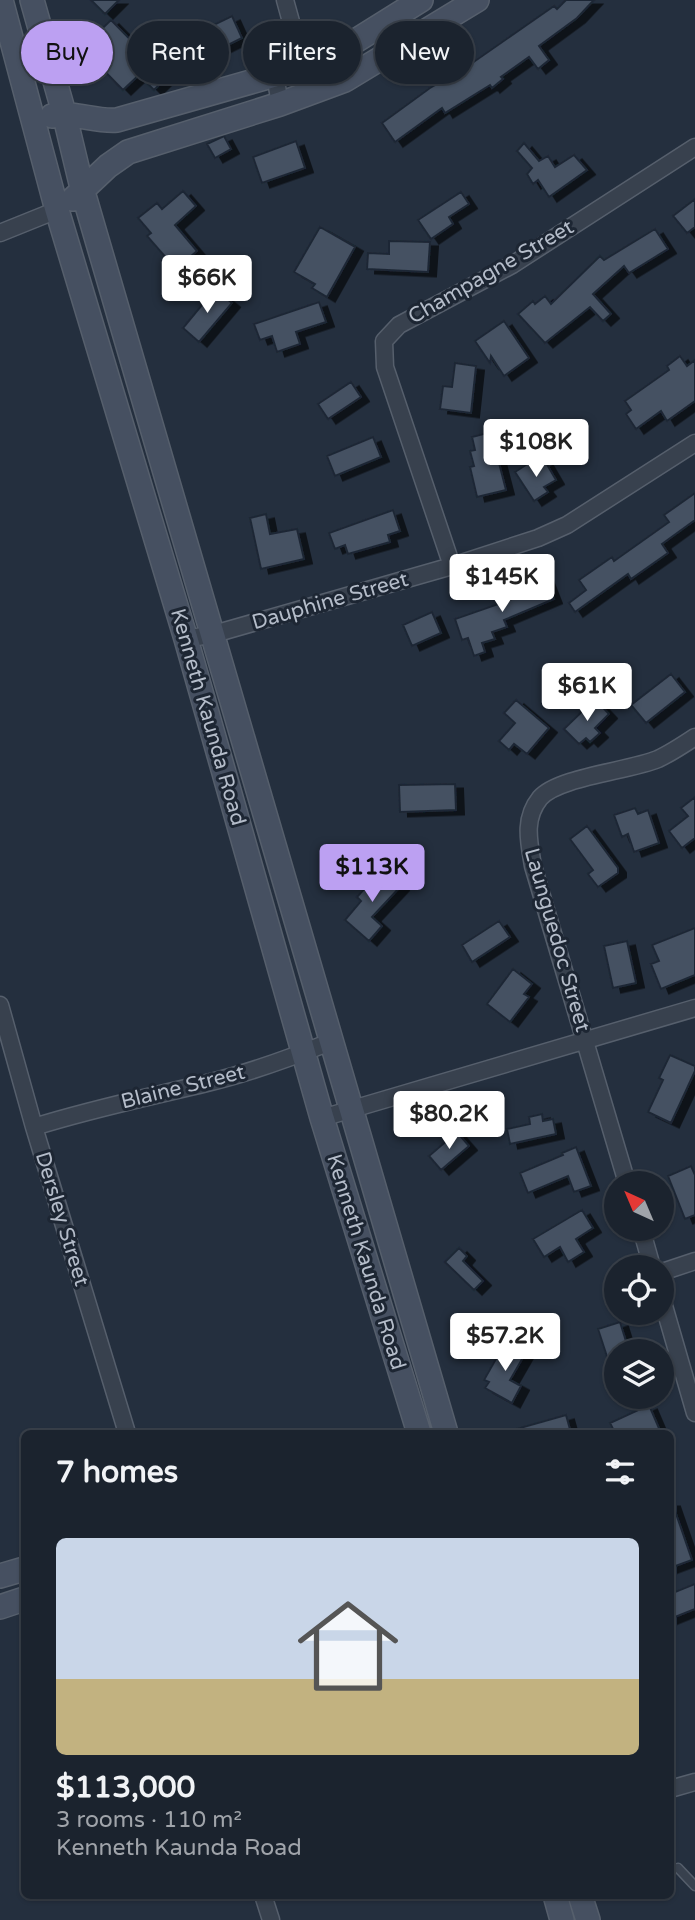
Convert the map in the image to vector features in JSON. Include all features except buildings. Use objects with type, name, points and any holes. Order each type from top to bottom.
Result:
[{"type":"main road","name":"Kenneth Kaunda Road","points":[[1,0],[57,210],[186,639],[322,1118],[418,1430]]},
{"type":"main road","name":"Kenneth Kaunda Road","points":[[32,0],[83,192],[445,1430]]},
{"type":"main road","points":[[361,38],[421,0]]},
{"type":"main road","points":[[361,70],[477,0]]},
{"type":"main road","points":[[35,121],[64,113],[90,119],[117,120],[243,84]]},
{"type":"main road","points":[[57,210],[83,192],[108,166],[137,147],[280,104],[334,84]]},
{"type":"main road","points":[[0,1576],[21,1570]]},
{"type":"main road","points":[[0,1607],[21,1600]]},
{"type":"main road","points":[[556,1899],[562,1920]]},
{"type":"main road","points":[[581,1899],[588,1920]]},
{"type":"street","points":[[285,0],[291,21]]},
{"type":"street","points":[[277,84],[280,104]]},
{"type":"street","name":"Champagne Street","points":[[452,566],[385,367],[384,341],[398,325],[512,265],[695,147]]},
{"type":"street","points":[[0,233],[57,210]]},
{"type":"street","name":"Dauphine Street","points":[[186,639],[214,634],[452,566],[538,538],[567,525],[695,443]]},
{"type":"street","name":"Launguedoc Street","points":[[623,1171],[533,866],[528,839],[531,816],[540,799],[554,788],[658,759],[695,737]]},
{"type":"street","name":"Dersley Street","points":[[0,1004],[34,1127],[126,1430]]},
{"type":"street","points":[[322,1118],[695,1008]]},
{"type":"street","name":"Blaine Street","points":[[34,1127],[130,1100],[209,1083],[330,1042]]},
{"type":"street","points":[[674,1268],[695,1261]]},
{"type":"street","points":[[670,1325],[695,1413]]},
{"type":"street","points":[[674,1788],[695,1782]]},
{"type":"street","points":[[264,1899],[271,1920]]},
{"type":"lane","points":[[678,1868],[695,1886]]}]
